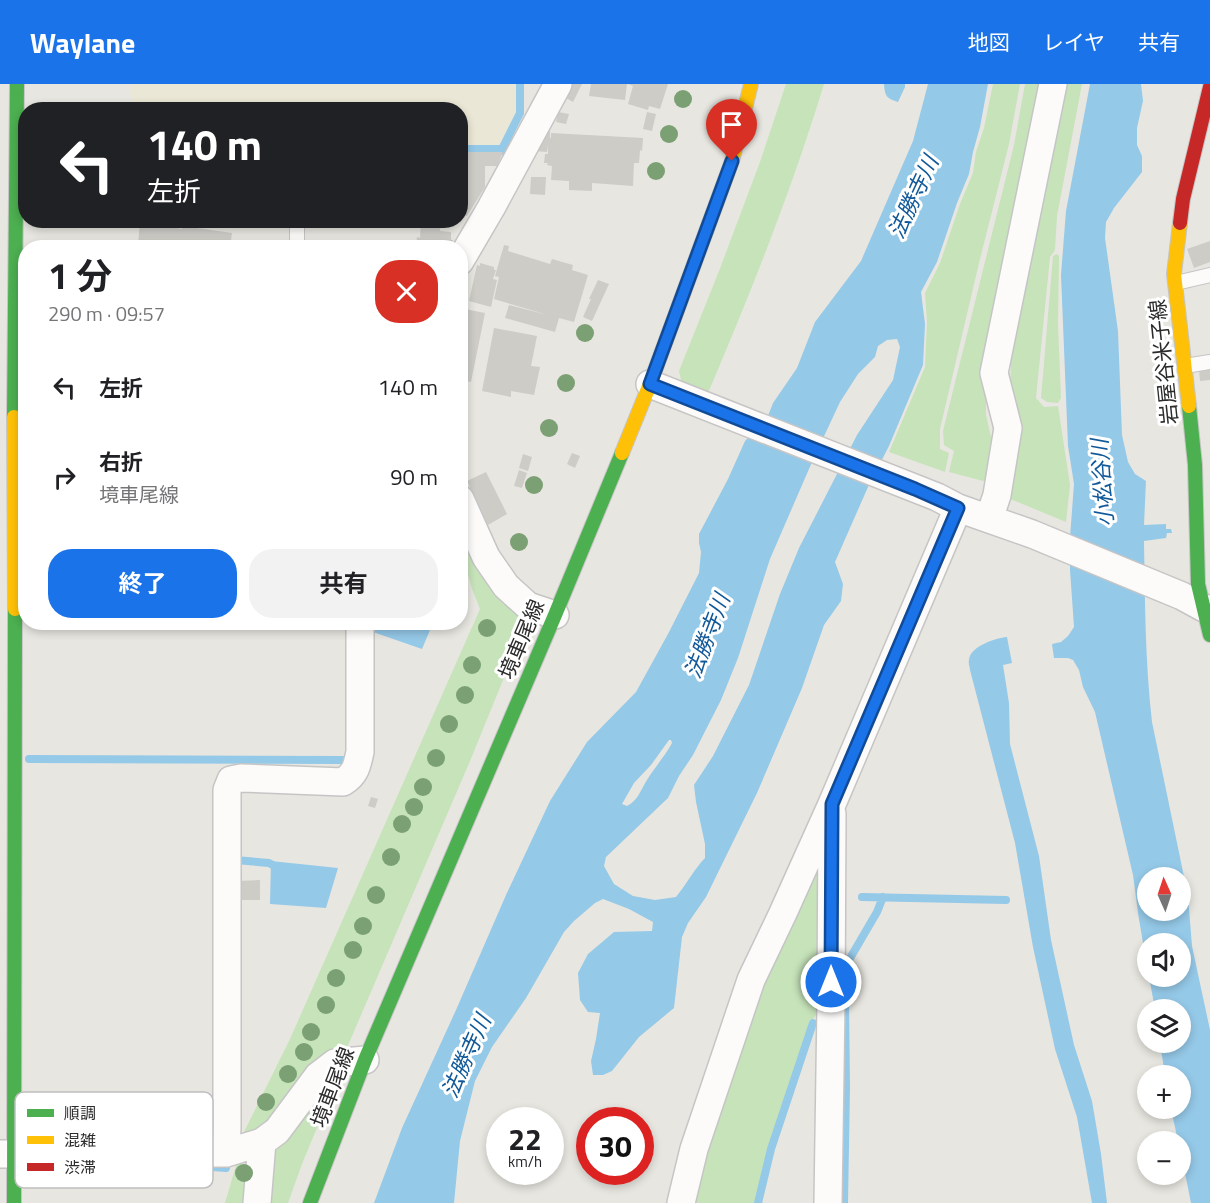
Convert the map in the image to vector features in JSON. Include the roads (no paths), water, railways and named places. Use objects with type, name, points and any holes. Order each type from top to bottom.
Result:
[{"type":"main road","points":[[14,1203],[7,1154],[15,746],[13,371],[17,84]]},
{"type":"main road","name":"境車尾線","points":[[310,1203],[365,1060],[555,615],[650,384],[732,161],[751,84]]},
{"type":"main road","name":"岩屋谷米子線","points":[[1210,87],[1207,117],[1183,199],[1174,274],[1185,366],[1203,465],[1198,584],[1199,605],[1210,635]]},
{"type":"street","points":[[468,247],[558,84]]},
{"type":"street","points":[[989,519],[997,495],[1008,428],[994,373],[1053,84]]},
{"type":"street","points":[[650,384],[1032,534],[1199,605]]},
{"type":"street","points":[[681,1203],[694,1149],[751,980],[832,804],[947,502]]},
{"type":"street","points":[[468,517],[486,557],[506,586],[528,606],[555,615]]},
{"type":"street","points":[[225,1153],[227,1126],[226,790],[231,780],[241,778],[343,782],[356,770],[360,752],[360,630]]},
{"type":"street","points":[[828,1203],[832,804]]},
{"type":"street","points":[[213,1153],[225,1153],[262,1142],[277,1131],[318,1076],[335,1063],[365,1060]]},
{"type":"street","points":[[257,1203],[262,1142]]},
{"type":"lane","points":[[1176,284],[1210,275]]},
{"type":"lane","points":[[1185,366],[1210,362]]},
{"type":"water","points":[[884,84],[905,84],[898,102],[887,96]]},
{"type":"water","name":"法勝寺川","points":[[928,84],[988,84],[969,174],[937,262],[921,292],[925,324],[923,365],[889,446],[835,562],[843,584],[841,601],[824,625],[802,688],[757,793],[706,897],[688,923],[682,937],[674,1008],[639,1037],[612,1071],[603,1075],[593,1075],[591,1061],[600,1013],[588,1012],[580,1000],[578,973],[588,954],[614,932],[652,931],[653,922],[603,899],[595,903],[564,932],[526,998],[492,1047],[475,1081],[460,1141],[454,1203],[374,1203],[402,1128],[550,801],[587,742],[636,692],[668,634],[699,573],[701,552],[699,534],[745,441],[768,416],[773,403],[797,368],[815,322],[861,261],[913,141]],"holes":[[[897,339],[900,347],[893,380],[857,435],[799,548],[780,594],[749,685],[713,756],[694,785],[705,844],[705,858],[676,897],[655,900],[633,896],[614,884],[604,866],[606,857],[668,798],[693,755],[721,700],[738,658],[770,559],[840,402],[858,374],[875,357],[878,346],[887,340]],[[669,740],[672,743],[637,798],[627,806],[622,804],[634,783],[651,765]]]},
{"type":"water","name":"小松谷川","points":[[1090,84],[1141,84],[1143,101],[1137,128],[1137,145],[1142,156],[1142,172],[1106,222],[1105,238],[1118,331],[1122,435],[1128,462],[1135,474],[1146,481],[1144,525],[1166,524],[1166,529],[1171,529],[1172,533],[1167,533],[1166,538],[1144,541],[1146,632],[1152,722],[1182,867],[1137,867],[1137,905],[1133,875],[1095,712],[1073,660],[1054,658],[1052,644],[1061,642],[1074,627],[1070,537],[1074,484],[1068,446],[1061,275],[1066,211]]},
{"type":"water","points":[[373,630],[430,630],[422,649],[373,632]]},
{"type":"water","points":[[1007,637],[1012,663],[1003,665],[1009,703],[1010,744],[1039,856],[1051,940],[1074,1045],[1092,1101],[1107,1203],[1092,1203],[1077,1117],[1055,1049],[1033,947],[1015,843],[970,670],[970,655],[974,651],[990,641]]},
{"type":"water","points":[[271,861],[338,868],[326,908],[270,904]]},
{"type":"water","points":[[1139,921],[1190,921],[1191,933],[1141,933]]},
{"type":"water","points":[[1191,934],[1210,1030],[1210,1203],[1191,1203],[1187,1185],[1191,1185],[1191,1131],[1176,1131],[1173,1119],[1191,1119],[1191,1065],[1163,1065],[1162,1053],[1191,1053],[1191,999],[1153,999],[1151,987],[1191,987]]},
{"type":"waterway","points":[[501,151],[520,113],[520,84]]},
{"type":"waterway","points":[[468,149],[502,149]]},
{"type":"waterway","points":[[29,759],[345,760]]},
{"type":"waterway","points":[[235,860],[269,863],[278,868]]},
{"type":"waterway","points":[[862,897],[1006,900]]},
{"type":"waterway","points":[[844,1203],[845,999],[849,960],[877,912],[883,897]]},
{"type":"waterway","points":[[758,1203],[771,1149],[813,1023]]},
{"type":"waterway","points":[[213,1167],[226,1168]]}]
